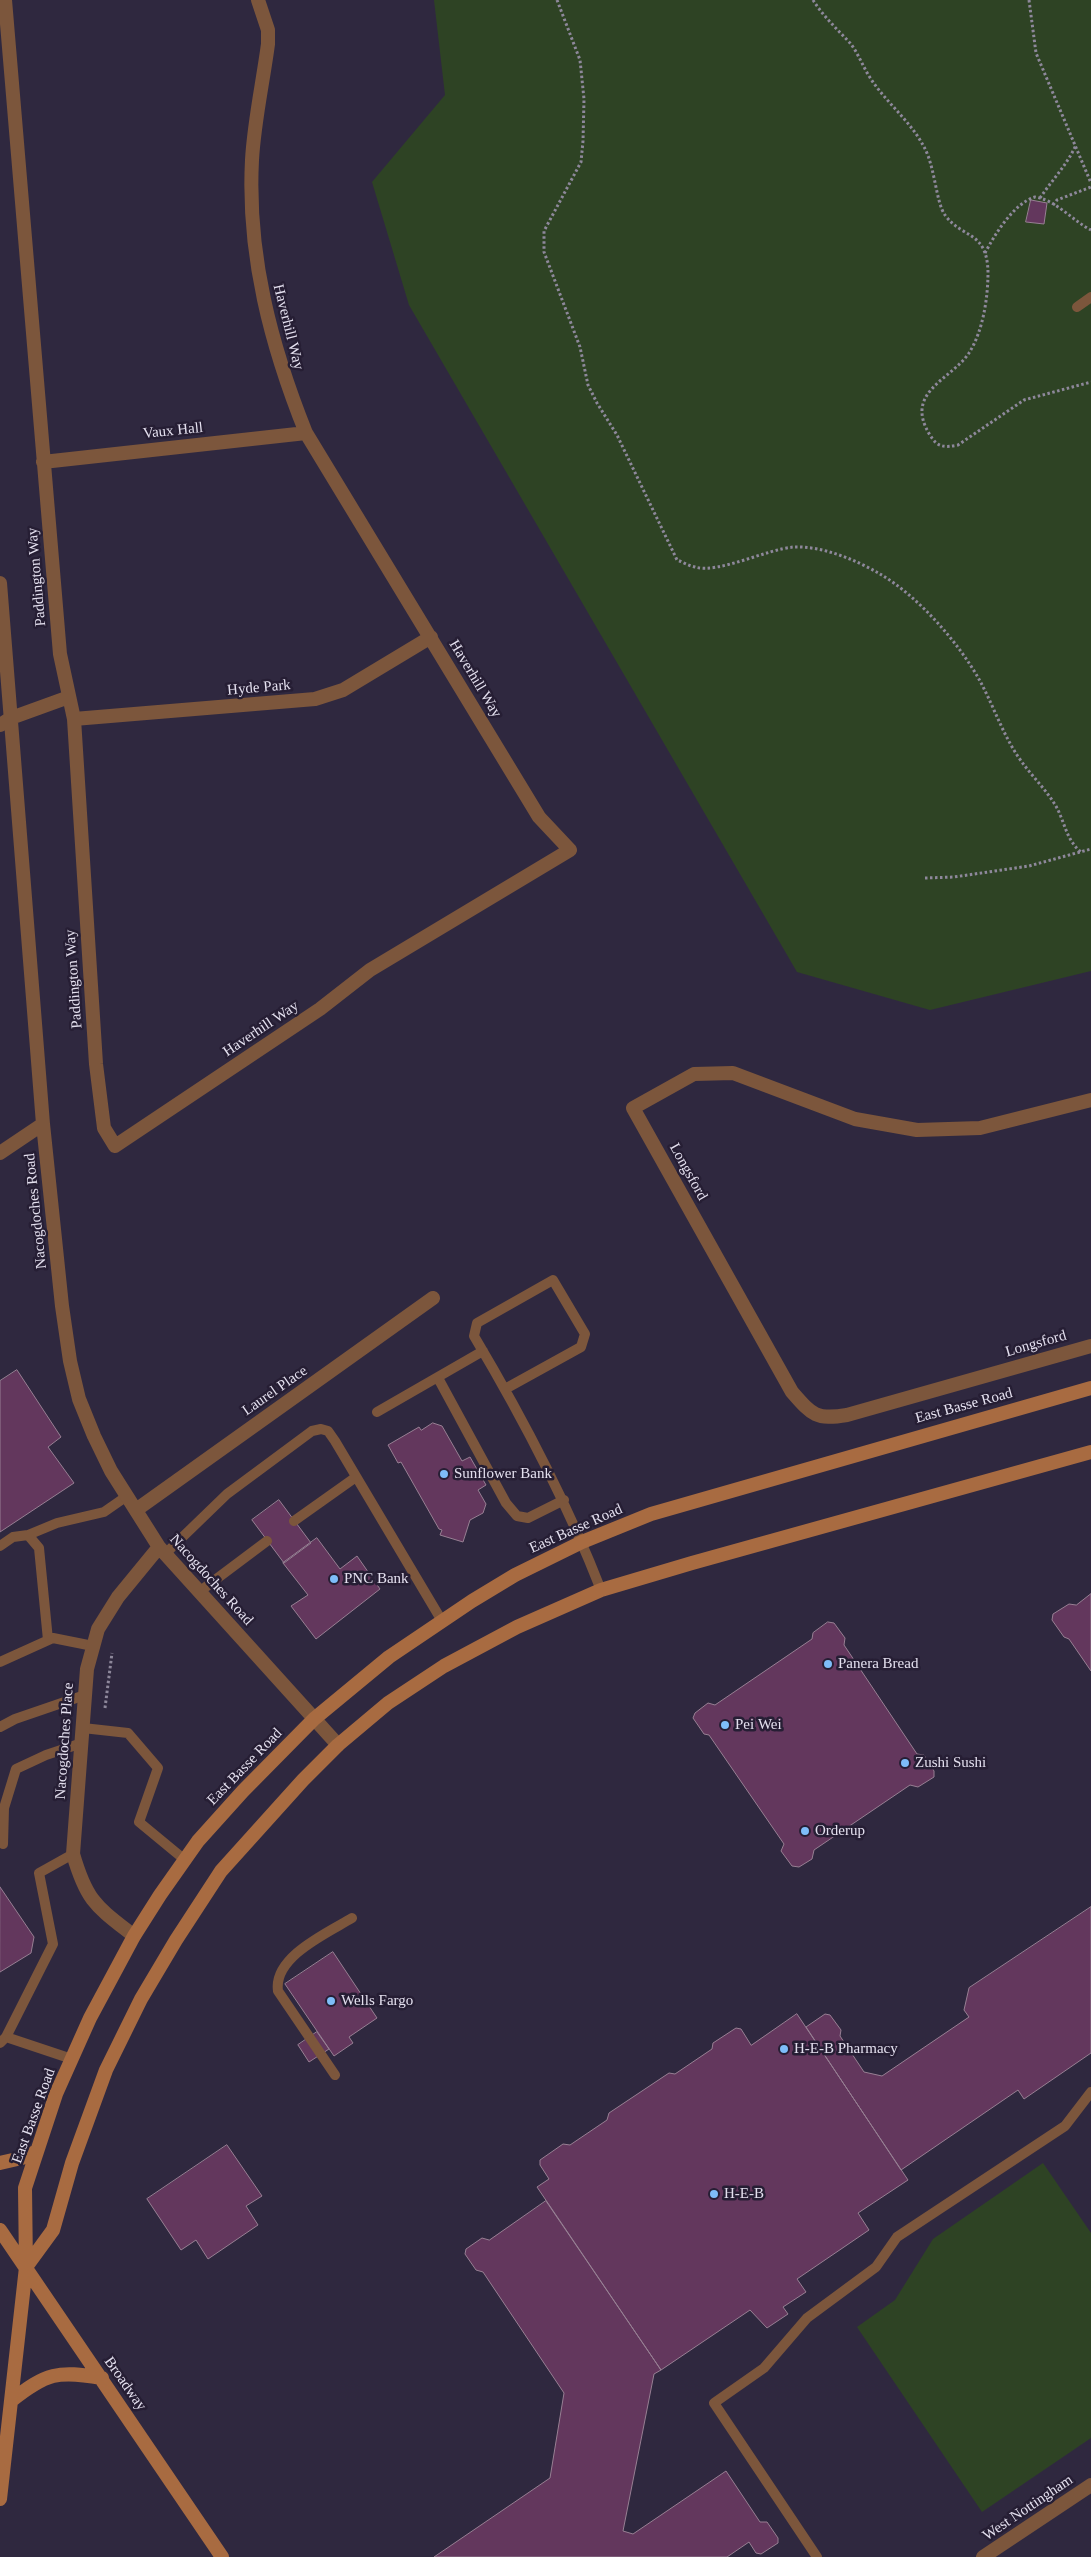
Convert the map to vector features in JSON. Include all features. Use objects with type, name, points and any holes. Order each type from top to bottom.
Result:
[{"type":"main road","name":"East Basse Road","points":[[26,2267],[26,2188],[37,2151],[56,2094],[90,2018],[134,1936],[198,1841],[243,1791],[314,1719],[388,1657],[515,1575],[582,1542],[651,1514],[1091,1388]]},
{"type":"main road","points":[[0,2498],[26,2267],[53,2230],[72,2163],[106,2070],[141,1999],[176,1940],[221,1871],[338,1745],[388,1703],[444,1666],[517,1627],[601,1590],[1091,1452]]},
{"type":"main road","points":[[0,2163],[26,2157],[37,2151]]},
{"type":"main road","name":"Broadway","points":[[0,2230],[222,2557]]},
{"type":"main road","points":[[11,2401],[33,2384],[50,2376],[74,2373],[102,2378]]},
{"type":"street","name":"Paddington Way","points":[[5,0],[60,654],[74,719],[96,1064],[104,1128],[115,1146]]},
{"type":"street","name":"Haverhill Way","points":[[115,1146],[320,1009],[370,970],[570,850],[552,833],[539,816],[306,433],[285,380],[270,328],[256,258],[252,158],[268,44],[268,30],[258,0]]},
{"type":"street","name":"Vaux Hall","points":[[43,462],[306,433]]},
{"type":"street","name":"Nacogdoches Road","points":[[0,584],[5,721],[43,1124],[70,1361],[80,1399],[94,1436],[127,1496],[162,1551],[338,1745]]},
{"type":"street","name":"Hyde Park","points":[[74,719],[315,699],[343,690],[431,637]]},
{"type":"street","points":[[5,721],[69,697]]},
{"type":"street","name":"Longsford","points":[[1091,1100],[980,1128],[917,1130],[855,1119],[733,1073],[694,1074],[633,1108],[792,1392],[809,1412],[820,1417],[847,1415],[1091,1346]]},
{"type":"street","points":[[0,1153],[43,1124]]},
{"type":"street","name":"Laurel Place","points":[[136,1510],[432,1298]]},
{"type":"street","name":"Nacogdoches Place","points":[[134,1936],[95,1904],[82,1883],[73,1854],[87,1669],[93,1646],[98,1629],[118,1597],[162,1551]]},
{"type":"street","name":"West Nottingham","points":[[983,2557],[1091,2485]]},
{"type":"lane","points":[[1077,307],[1091,296]]},
{"type":"lane","points":[[505,1390],[581,1347],[585,1334],[553,1280],[477,1323],[474,1336],[564,1500],[601,1590]]},
{"type":"lane","points":[[377,1412],[483,1351]]},
{"type":"lane","points":[[438,1378],[506,1503],[517,1516],[528,1518],[564,1500]]},
{"type":"lane","points":[[162,1551],[227,1494],[312,1431],[321,1429],[328,1431],[442,1621]]},
{"type":"lane","points":[[294,1521],[356,1477]]},
{"type":"lane","points":[[0,1546],[14,1537],[28,1535],[57,1523],[104,1512],[127,1496]]},
{"type":"lane","points":[[28,1535],[39,1548],[48,1640]]},
{"type":"lane","points":[[199,1592],[267,1541]]},
{"type":"lane","points":[[0,1662],[53,1638],[93,1646]]},
{"type":"lane","points":[[0,1727],[15,1719],[85,1695]]},
{"type":"lane","points":[[83,1728],[128,1733],[158,1768],[139,1822],[185,1860]]},
{"type":"lane","points":[[3,1844],[4,1808],[16,1769],[46,1755],[82,1743]]},
{"type":"lane","points":[[72,2059],[3,2040],[53,1944],[39,1874],[73,1854]]},
{"type":"lane","points":[[335,2076],[278,1991],[277,1982],[292,1956],[352,1918]]},
{"type":"lane","points":[[817,2557],[714,2403],[764,2368],[807,2318],[876,2267],[897,2237],[1065,2126],[1091,2092]]},
{"type":"path","points":[[557,0],[581,66],[584,99],[583,141],[581,162],[544,231],[544,252],[580,347],[588,384],[597,403],[617,435],[678,560],[696,568],[716,567],[796,547],[830,553],[865,567],[898,587],[916,602],[962,653],[980,682],[1017,755],[1055,804],[1072,845],[1081,852]]},
{"type":"path","points":[[813,0],[852,45],[872,81],[911,126],[924,147],[933,166],[944,215],[957,226],[970,233],[985,253],[988,272],[986,298],[983,317],[976,336],[968,353],[940,379],[923,402],[926,430],[935,443],[945,448],[958,445],[1024,400],[1091,382]]},
{"type":"path","points":[[1029,0],[1036,53],[1077,145],[1091,183]]},
{"type":"path","points":[[1040,198],[1051,180],[1071,157],[1077,145]]},
{"type":"path","points":[[1053,205],[1057,200],[1091,187]]},
{"type":"path","points":[[985,253],[1001,225],[1030,198],[1040,198],[1091,230]]},
{"type":"path","points":[[925,878],[991,873],[1052,861],[1091,849]]},
{"type":"path","points":[[105,1708],[112,1653]]},
{"type":"green space","points":[[434,0],[1091,0],[1091,971],[930,1010],[797,972],[409,305],[372,182],[445,95]]},
{"type":"green space","points":[[1043,2163],[1091,2233],[1091,2438],[982,2512],[857,2327],[895,2300],[933,2239]]},
{"type":"building","points":[[1031,200],[1047,203],[1044,224],[1026,222]]},
{"type":"building","points":[[17,1370],[61,1437],[48,1447],[74,1483],[0,1532],[0,1381]]},
{"type":"building","name":"Sunflower Bank","points":[[433,1423],[442,1426],[462,1461],[470,1457],[486,1485],[478,1490],[486,1504],[483,1513],[470,1520],[463,1542],[440,1535],[442,1530],[439,1529],[401,1462],[398,1463],[388,1445],[419,1427],[421,1430]]},
{"type":"building","points":[[279,1500],[311,1543],[284,1563],[252,1520]]},
{"type":"building","name":"PNC Bank","points":[[317,1538],[340,1569],[357,1556],[380,1589],[316,1639],[291,1606],[308,1595],[283,1563]]},
{"type":"building","points":[[1091,1594],[1091,1671],[1069,1639],[1064,1637],[1052,1620],[1053,1614],[1069,1604],[1076,1605]]},
{"type":"building","points":[[828,1622],[834,1623],[845,1638],[844,1645],[917,1754],[924,1755],[934,1771],[934,1777],[918,1787],[910,1785],[814,1850],[812,1859],[799,1867],[792,1866],[781,1851],[784,1844],[709,1735],[704,1734],[693,1718],[695,1713],[708,1703],[715,1705],[812,1639],[813,1633]]},
{"type":"building","points":[[0,1887],[34,1937],[31,1953],[0,1972]]},
{"type":"building","points":[[1091,1907],[1091,2053],[1024,2099],[1018,2090],[901,2170],[806,2027],[825,2014],[830,2015],[841,2030],[840,2036],[864,2072],[882,2076],[969,2017],[964,2010],[969,1988]]},
{"type":"building","name":"Wells Fargo","points":[[333,1952],[377,2018],[349,2037],[353,2043],[334,2056],[285,1984]]},
{"type":"building","name":"H-E-B","points":[[797,2014],[908,2180],[858,2213],[869,2230],[797,2279],[806,2292],[783,2307],[788,2314],[767,2328],[750,2310],[661,2370],[537,2187],[549,2179],[540,2165],[540,2160],[563,2144],[570,2145],[607,2120],[609,2113],[669,2073],[675,2074],[712,2049],[713,2043],[736,2028],[741,2029],[751,2045]]},
{"type":"building","points":[[317,2032],[329,2049],[309,2062],[298,2045]]},
{"type":"building","points":[[227,2145],[262,2196],[246,2206],[258,2225],[208,2259],[196,2240],[181,2250],[147,2199]]},
{"type":"building","points":[[546,2201],[661,2370],[654,2374],[623,2531],[633,2534],[726,2471],[760,2522],[767,2522],[778,2538],[778,2543],[761,2554],[756,2553],[749,2542],[727,2557],[434,2557],[550,2478],[564,2393],[483,2272],[476,2270],[465,2254],[466,2249],[482,2238],[489,2240]]},
{"type":"place","name":"Sunflower Bank","points":[[444,1474]]},
{"type":"place","name":"PNC Bank","points":[[334,1579]]},
{"type":"place","name":"Panera Bread","points":[[828,1664]]},
{"type":"place","name":"Pei Wei","points":[[725,1725]]},
{"type":"place","name":"Zushi Sushi","points":[[905,1763]]},
{"type":"place","name":"Orderup","points":[[805,1831]]},
{"type":"place","name":"Wells Fargo","points":[[331,2001]]},
{"type":"place","name":"H-E-B Pharmacy","points":[[784,2049]]},
{"type":"place","name":"H-E-B","points":[[714,2194]]}]
